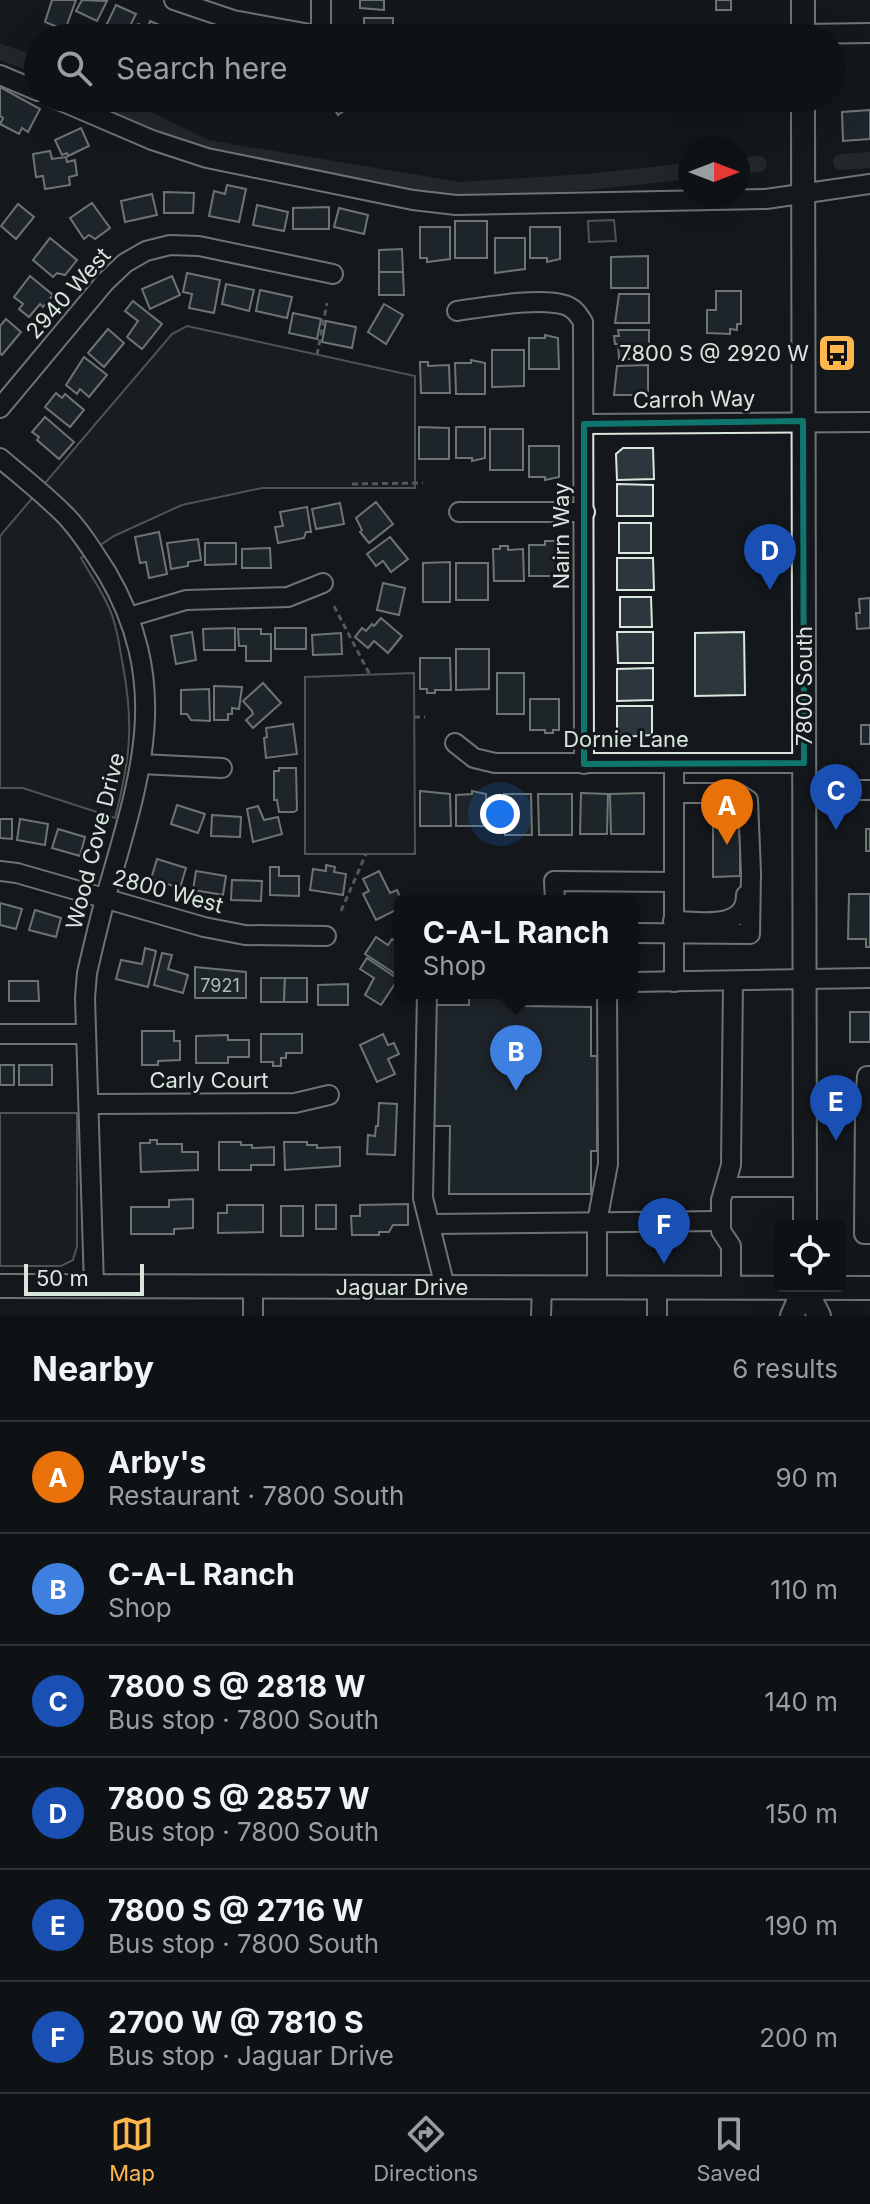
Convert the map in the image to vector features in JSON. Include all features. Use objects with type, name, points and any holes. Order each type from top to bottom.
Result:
[{"type":"main road","points":[[803,0],[803,24]]},
{"type":"main road","name":"7800 South","points":[[803,112],[805,1220]]},
{"type":"main road","name":"Jaguar Drive","points":[[0,1286],[774,1287]]},
{"type":"main road","name":"Jaguar Drive","points":[[846,1288],[870,1288]]},
{"type":"main road","points":[[792,1316],[803,1292]]},
{"type":"main road","points":[[807,1292],[819,1316]]},
{"type":"street","points":[[174,0],[233,20],[255,24]]},
{"type":"street","points":[[321,0],[321,24]]},
{"type":"street","points":[[846,34],[870,33]]},
{"type":"street","points":[[0,75],[24,85]]},
{"type":"street","points":[[87,112],[152,140],[207,158],[413,200],[456,205],[766,199],[870,184]]},
{"type":"street","name":"2940 West","points":[[0,408],[105,282],[125,263],[146,251],[170,245],[199,246],[333,274]]},
{"type":"street","name":"Nairn Way","points":[[457,311],[500,304],[550,303],[565,305],[575,311],[583,322],[584,764]]},
{"type":"street","name":"Carroh Way","points":[[584,424],[870,422]]},
{"type":"street","name":"Wood Cove Drive","points":[[0,458],[65,515],[94,553],[129,617],[146,706],[138,788],[87,973],[94,1286]]},
{"type":"street","points":[[459,512],[585,512]]},
{"type":"street","points":[[129,617],[186,600],[288,597],[323,583]]},
{"type":"street","name":"Dornie Lane","points":[[455,743],[474,758],[495,763],[804,763]]},
{"type":"street","points":[[674,763],[674,982]]},
{"type":"street","points":[[141,764],[222,768]]},
{"type":"street","points":[[804,790],[870,790]]},
{"type":"street","points":[[673,928],[750,934],[748,800],[737,793],[674,793]]},
{"type":"street","points":[[638,932],[724,922],[738,916],[746,905],[744,828],[749,817]]},
{"type":"street","name":"2800 West","points":[[0,871],[17,873],[204,927],[245,935],[326,936]]},
{"type":"street","points":[[555,895],[554,881],[674,882]]},
{"type":"street","points":[[638,982],[870,978]]},
{"type":"street","points":[[731,1287],[731,1246],[721,1231],[721,1200],[731,1165],[733,982]]},
{"type":"street","points":[[427,999],[423,1198],[445,1287]]},
{"type":"street","points":[[597,1287],[597,1222],[608,1164],[607,999]]},
{"type":"street","points":[[0,1034],[86,1034]]},
{"type":"street","points":[[870,1076],[867,1076],[865,1108],[864,1234],[870,1234]]},
{"type":"street","name":"Carly Court","points":[[90,1104],[295,1103],[329,1095]]},
{"type":"street","points":[[805,1107],[865,1108]]},
{"type":"street","points":[[725,1187],[805,1187]]},
{"type":"street","points":[[430,1224],[721,1221]]},
{"type":"street","points":[[253,1286],[253,1316]]},
{"type":"street","points":[[541,1316],[542,1286]]},
{"type":"street","points":[[657,1287],[657,1316]]},
{"type":"path","points":[[317,355],[327,303]]},
{"type":"path","points":[[352,484],[423,483]]},
{"type":"path","points":[[334,606],[370,675]]},
{"type":"path","points":[[414,717],[425,717]]},
{"type":"path","points":[[341,911],[366,854]]},
{"type":"highlighted area","points":[[803,421],[804,763],[584,764],[584,424]]},
{"type":"shaded area","points":[[614,220],[616,241],[589,242],[588,221]]},
{"type":"shaded area","points":[[187,326],[415,376],[415,488],[262,488],[182,505],[114,536],[81,558],[113,618],[126,687],[129,742],[115,818],[23,788],[0,788],[0,536],[172,334]]},
{"type":"shaded area","points":[[414,673],[415,854],[305,854],[305,677]]},
{"type":"shaded area","points":[[0,1113],[77,1113],[77,1246],[73,1260],[61,1266],[0,1266]]},
{"type":"building","points":[[52,0],[76,0],[67,24],[45,22]]},
{"type":"building","points":[[82,0],[107,1],[97,21],[76,11]]},
{"type":"building","points":[[360,0],[384,0],[384,10],[360,8]]},
{"type":"building","points":[[716,0],[731,0],[731,10],[716,10]]},
{"type":"building","points":[[116,5],[136,14],[131,24],[107,24]]},
{"type":"building","points":[[364,18],[393,18],[393,24],[364,24]]},
{"type":"building","points":[[0,87],[24,100],[24,112],[38,112],[28,132],[22,128],[19,134],[0,124],[3,118],[0,116]]},
{"type":"building","points":[[870,110],[870,139],[843,141],[842,112]]},
{"type":"building","points":[[81,128],[89,146],[68,156],[67,153],[62,155],[55,140]]},
{"type":"building","points":[[50,151],[52,159],[66,157],[67,162],[75,160],[77,175],[69,177],[70,185],[45,189],[43,176],[36,177],[33,154]]},
{"type":"building","points":[[227,185],[246,189],[239,222],[209,216],[214,191],[225,194]]},
{"type":"building","points":[[164,192],[194,193],[193,213],[164,213]]},
{"type":"building","points":[[152,194],[157,215],[125,222],[121,201]]},
{"type":"building","points":[[92,203],[110,228],[95,239],[89,235],[84,239],[70,218]]},
{"type":"building","points":[[18,204],[34,217],[16,239],[1,226]]},
{"type":"building","points":[[257,205],[288,212],[284,231],[253,225]]},
{"type":"building","points":[[329,207],[329,229],[293,229],[293,208]]},
{"type":"building","points":[[339,208],[368,215],[364,234],[334,227]]},
{"type":"building","points":[[455,221],[487,221],[487,258],[455,258]]},
{"type":"building","points":[[420,227],[450,227],[450,259],[427,262],[427,258],[420,258]]},
{"type":"building","points":[[530,227],[560,227],[560,259],[547,262],[547,258],[530,258]]},
{"type":"building","points":[[50,238],[77,260],[65,275],[57,273],[53,277],[33,260]]},
{"type":"building","points":[[495,238],[525,238],[525,269],[495,273]]},
{"type":"building","points":[[402,249],[403,272],[379,272],[379,250]]},
{"type":"building","points":[[648,256],[648,288],[611,288],[611,257]]},
{"type":"building","points":[[379,272],[403,272],[404,295],[379,295]]},
{"type":"building","points":[[187,273],[220,280],[214,313],[189,308],[192,294],[183,292]]},
{"type":"building","points":[[30,276],[53,295],[29,317],[19,309],[23,304],[14,297]]},
{"type":"building","points":[[172,276],[180,295],[150,309],[142,289]]},
{"type":"building","points":[[226,284],[254,290],[249,311],[222,304]]},
{"type":"building","points":[[260,290],[292,297],[287,318],[256,311]]},
{"type":"building","points":[[716,291],[741,291],[741,324],[737,324],[737,330],[730,329],[730,334],[707,333],[707,310],[716,310]]},
{"type":"building","points":[[619,294],[649,294],[649,323],[615,323]]},
{"type":"building","points":[[133,301],[162,324],[142,349],[127,337],[138,321],[125,311]]},
{"type":"building","points":[[384,304],[403,315],[386,344],[368,332]]},
{"type":"building","points":[[293,313],[321,319],[317,339],[289,333]]},
{"type":"building","points":[[6,319],[21,332],[2,355],[0,326]]},
{"type":"building","points":[[326,321],[356,327],[352,348],[322,342]]},
{"type":"building","points":[[108,329],[124,343],[104,367],[88,353]]},
{"type":"building","points":[[618,330],[649,330],[649,359],[619,359],[614,336],[619,336]]},
{"type":"building","points":[[545,335],[558,338],[559,369],[529,369],[529,338],[545,338]]},
{"type":"building","points":[[492,350],[524,350],[524,386],[492,387]]},
{"type":"building","points":[[84,357],[107,375],[89,397],[80,389],[77,394],[66,385]]},
{"type":"building","points":[[471,360],[485,363],[485,394],[456,394],[455,363],[471,363]]},
{"type":"building","points":[[420,362],[428,362],[428,366],[449,365],[450,393],[421,393]]},
{"type":"building","points":[[648,365],[648,395],[614,395],[617,366]]},
{"type":"building","points":[[56,393],[62,398],[65,394],[84,410],[70,427],[45,407]]},
{"type":"building","points":[[45,417],[74,442],[59,459],[32,432]]},
{"type":"building","points":[[419,427],[449,428],[449,459],[419,459]]},
{"type":"building","points":[[456,427],[485,427],[485,458],[472,461],[472,458],[456,458]]},
{"type":"building","points":[[490,429],[523,429],[523,470],[490,470]]},
{"type":"building","points":[[529,446],[559,446],[559,477],[545,480],[545,477],[529,477]]},
{"type":"building","points":[[623,448],[653,448],[654,479],[617,480],[616,454]]},
{"type":"building","points":[[617,484],[653,485],[653,516],[617,516]]},
{"type":"building","points":[[376,502],[393,524],[369,543],[360,532],[362,530],[356,518]]},
{"type":"building","points":[[340,503],[344,524],[316,529],[312,509]]},
{"type":"building","points":[[307,507],[311,532],[306,532],[304,538],[278,543],[275,527],[283,526],[280,512]]},
{"type":"building","points":[[619,523],[651,523],[651,553],[619,553]]},
{"type":"building","points":[[159,532],[167,574],[149,578],[146,562],[140,563],[135,537]]},
{"type":"building","points":[[390,537],[408,559],[391,572],[383,561],[376,566],[367,554]]},
{"type":"building","points":[[198,539],[201,560],[171,569],[167,543]]},
{"type":"building","points":[[545,541],[559,541],[559,576],[529,576],[529,545],[545,545]]},
{"type":"building","points":[[205,543],[236,543],[236,564],[205,565]]},
{"type":"building","points":[[500,546],[508,546],[508,550],[523,549],[524,581],[494,581],[493,549],[500,549]]},
{"type":"building","points":[[270,548],[271,568],[242,568],[242,549]]},
{"type":"building","points":[[617,558],[653,558],[654,590],[617,590]]},
{"type":"building","points":[[450,562],[450,602],[423,602],[423,563]]},
{"type":"building","points":[[456,563],[488,563],[488,600],[456,600]]},
{"type":"building","points":[[383,583],[405,588],[399,615],[377,610]]},
{"type":"building","points":[[620,597],[651,597],[652,627],[620,627]]},
{"type":"building","points":[[870,598],[870,628],[857,629],[859,599]]},
{"type":"building","points":[[381,618],[402,636],[388,653],[374,641],[368,648],[355,637],[362,628],[366,631]]},
{"type":"building","points":[[235,628],[235,650],[204,650],[203,629]]},
{"type":"building","points":[[275,628],[306,628],[306,649],[275,649]]},
{"type":"building","points":[[238,629],[261,629],[261,634],[271,634],[271,661],[246,661],[246,646],[239,646]]},
{"type":"building","points":[[192,632],[196,660],[176,664],[171,636]]},
{"type":"building","points":[[617,632],[653,632],[653,663],[618,663]]},
{"type":"building","points":[[744,632],[745,695],[695,696],[695,633]]},
{"type":"building","points":[[341,633],[342,654],[313,655],[312,635]]},
{"type":"building","points":[[456,649],[489,649],[489,689],[456,690]]},
{"type":"building","points":[[420,658],[450,658],[451,690],[427,693],[427,689],[420,689]]},
{"type":"building","points":[[653,668],[653,700],[617,701],[617,669]]},
{"type":"building","points":[[497,673],[524,673],[524,714],[497,714]]},
{"type":"building","points":[[263,683],[281,703],[253,728],[246,720],[253,714],[252,711],[243,701]]},
{"type":"building","points":[[214,686],[242,687],[239,709],[232,708],[228,720],[214,720]]},
{"type":"building","points":[[209,689],[210,721],[191,720],[187,714],[181,714],[181,690]]},
{"type":"building","points":[[530,699],[559,699],[559,730],[545,733],[545,730],[530,730]]},
{"type":"building","points":[[617,706],[652,706],[652,735],[623,737],[617,732]]},
{"type":"building","points":[[293,724],[297,754],[266,758],[266,728]]},
{"type":"building","points":[[861,725],[870,725],[870,744],[861,744]]},
{"type":"building","points":[[279,768],[296,768],[297,810],[294,812],[279,812],[277,800],[274,800],[274,771],[279,771]]},
{"type":"building","points":[[420,791],[450,794],[451,826],[420,826]]},
{"type":"building","points":[[472,791],[486,794],[486,826],[456,826],[456,795],[472,794]]},
{"type":"building","points":[[581,793],[608,794],[607,834],[580,834]]},
{"type":"building","points":[[644,793],[644,834],[611,834],[610,794]]},
{"type":"building","points":[[504,794],[531,794],[532,835],[505,835]]},
{"type":"building","points":[[538,794],[572,794],[572,835],[539,835]]},
{"type":"building","points":[[177,805],[205,814],[198,833],[171,824]]},
{"type":"building","points":[[258,806],[264,820],[278,817],[282,834],[253,842],[247,809]]},
{"type":"building","points":[[713,814],[739,815],[739,836],[743,836],[744,843],[740,844],[740,876],[713,877]]},
{"type":"building","points":[[212,815],[241,817],[240,837],[211,836]]},
{"type":"building","points":[[0,819],[12,819],[12,839],[0,838]]},
{"type":"building","points":[[20,819],[48,824],[45,845],[17,840]]},
{"type":"building","points":[[58,829],[85,837],[80,856],[52,848]]},
{"type":"building","points":[[866,829],[870,829],[870,851],[866,851]]},
{"type":"building","points":[[157,859],[186,868],[180,888],[151,879]]},
{"type":"building","points":[[326,865],[335,867],[334,872],[346,874],[343,895],[310,890],[313,869],[326,871]]},
{"type":"building","points":[[270,867],[279,867],[279,876],[299,876],[299,896],[270,895]]},
{"type":"building","points":[[196,871],[226,876],[223,895],[193,890]]},
{"type":"building","points":[[379,871],[390,893],[397,890],[399,895],[394,895],[394,911],[376,920],[363,894],[369,891],[363,879]]},
{"type":"building","points":[[232,880],[262,881],[261,901],[231,900]]},
{"type":"building","points":[[849,894],[870,894],[870,947],[866,947],[866,939],[848,939]]},
{"type":"building","points":[[0,903],[22,909],[16,929],[0,925]]},
{"type":"building","points":[[35,910],[61,918],[56,937],[29,930]]},
{"type":"building","points":[[376,937],[388,945],[392,939],[394,973],[365,954]]},
{"type":"building","points":[[145,948],[156,951],[148,987],[116,979],[121,960],[142,964]]},
{"type":"building","points":[[162,953],[172,955],[168,969],[188,975],[183,993],[154,985]]},
{"type":"building","points":[[367,958],[394,976],[394,985],[381,1005],[365,995],[374,978],[360,969]]},
{"type":"building","points":[[195,967],[246,972],[246,998],[195,998]]},
{"type":"building","points":[[261,978],[285,978],[284,1002],[261,1002]]},
{"type":"building","points":[[285,978],[307,978],[307,1002],[284,1002]]},
{"type":"building","points":[[9,981],[38,981],[39,1001],[9,1001]]},
{"type":"building","points":[[348,984],[348,1005],[318,1005],[318,985]]},
{"type":"building","points":[[469,999],[523,999],[523,1006],[591,1007],[591,1056],[597,1056],[597,1151],[591,1151],[591,1194],[449,1194],[450,1126],[434,1126],[434,1005],[469,1005]]},
{"type":"building","points":[[850,1012],[870,1012],[870,1042],[850,1042]]},
{"type":"building","points":[[142,1031],[174,1031],[174,1041],[180,1041],[180,1060],[142,1065]]},
{"type":"building","points":[[261,1034],[302,1034],[302,1053],[286,1053],[286,1058],[281,1058],[281,1066],[261,1062]]},
{"type":"building","points":[[383,1034],[388,1045],[394,1043],[399,1054],[388,1059],[395,1074],[377,1082],[360,1045]]},
{"type":"building","points":[[228,1035],[228,1040],[249,1040],[249,1057],[228,1057],[228,1063],[196,1063],[196,1036]]},
{"type":"building","points":[[0,1065],[14,1065],[14,1085],[0,1085]]},
{"type":"building","points":[[19,1065],[52,1065],[52,1085],[19,1085]]},
{"type":"building","points":[[379,1103],[397,1104],[395,1155],[367,1154],[368,1135],[375,1136],[378,1126]]},
{"type":"building","points":[[150,1140],[157,1140],[157,1144],[182,1144],[182,1152],[198,1152],[198,1170],[141,1172],[140,1143],[150,1143]]},
{"type":"building","points":[[219,1142],[241,1142],[241,1145],[252,1145],[252,1148],[274,1147],[274,1165],[251,1165],[251,1170],[219,1170]]},
{"type":"building","points":[[284,1142],[307,1142],[307,1145],[317,1145],[317,1148],[340,1147],[340,1166],[285,1170]]},
{"type":"building","points":[[193,1199],[193,1228],[174,1229],[174,1234],[131,1234],[131,1207],[169,1207],[169,1200]]},
{"type":"building","points":[[408,1204],[408,1225],[393,1225],[389,1232],[379,1232],[379,1235],[352,1235],[351,1216],[360,1216],[360,1205]]},
{"type":"building","points":[[227,1205],[263,1205],[263,1232],[218,1233],[218,1213],[227,1213]]},
{"type":"building","points":[[316,1205],[336,1205],[336,1229],[316,1229]]},
{"type":"building","points":[[281,1206],[303,1206],[303,1236],[281,1236]]},
{"type":"waterway","points":[[0,52],[24,60]]},
{"type":"waterway","points":[[133,112],[206,148],[459,190],[678,172]]},
{"type":"waterway","points":[[841,162],[870,160]]},
{"type":"waterway","points":[[750,165],[759,164]]},
{"type":"place","name":"7800 S @ 2920 W","points":[[837,353]]},
{"type":"place","name":"7800 S @ 2857 W","points":[[770,590]]},
{"type":"place","name":"7800 S @ 2818 W","points":[[836,830]]},
{"type":"place","name":"Arby's","points":[[727,845]]},
{"type":"place","name":"C-A-L Ranch","points":[[516,1091]]},
{"type":"place","name":"7800 S @ 2716 W","points":[[836,1141]]},
{"type":"place","name":"2700 W @ 7810 S","points":[[664,1264]]}]
